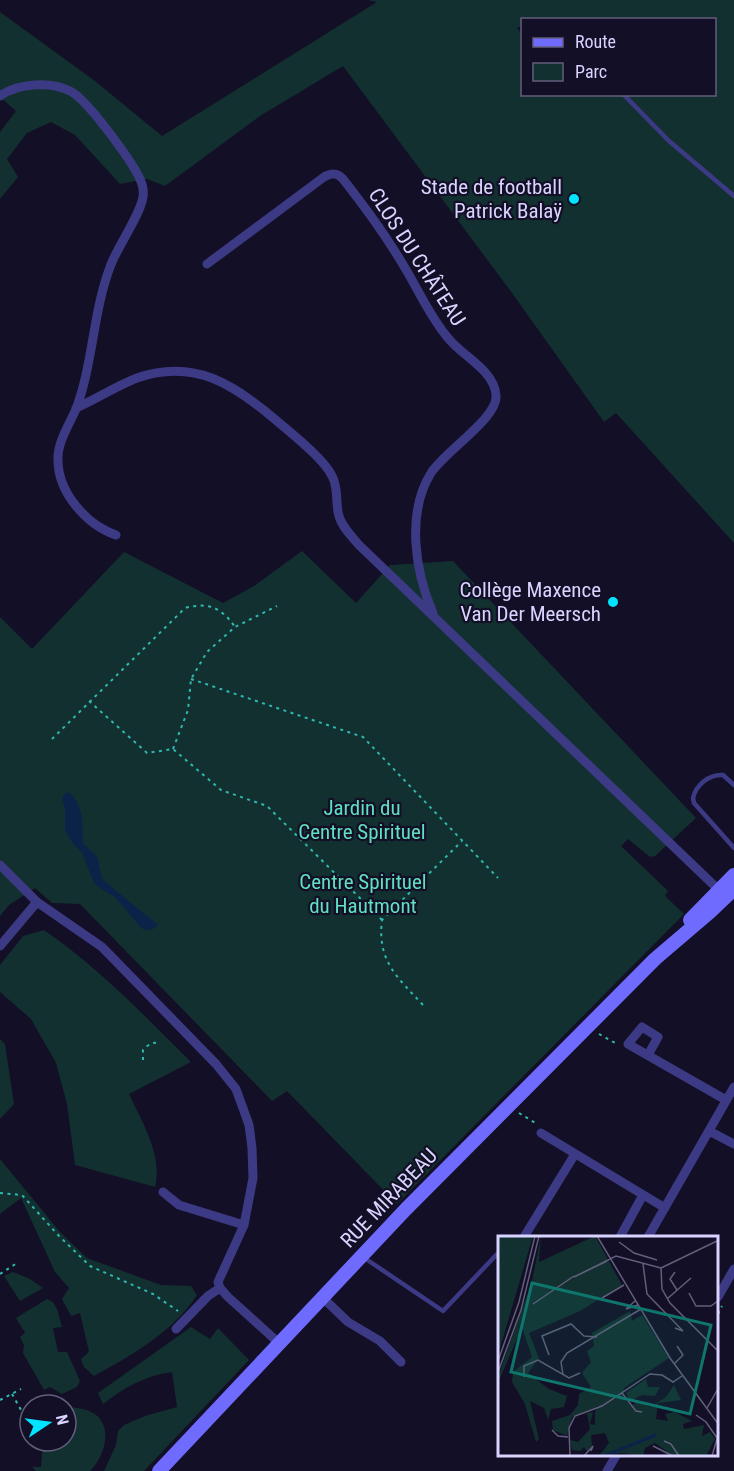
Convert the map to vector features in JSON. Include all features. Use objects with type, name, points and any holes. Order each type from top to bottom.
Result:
[{"type":"main road","name":"RUE MIRABEAU","points":[[159,1471],[361,1256],[655,959],[726,892],[734,874]]},
{"type":"street","points":[[0,96],[13,89],[45,85],[59,86],[74,93],[133,166],[143,188],[141,203],[114,257],[106,280],[76,408],[59,450],[58,459],[60,475],[76,506],[93,523],[116,536]]},
{"type":"street","name":"CLOS DU CHÂTEAU","points":[[207,264],[324,177],[338,174],[382,232],[444,333],[493,383],[496,400],[493,410],[436,466],[426,482],[420,500],[416,518],[417,549],[426,593],[436,618]]},
{"type":"street","points":[[76,408],[137,378],[161,373],[197,373],[234,387],[281,424],[329,471],[336,487],[338,515],[360,546],[726,892]]},
{"type":"street","points":[[0,865],[37,902],[102,947],[216,1064],[236,1089],[246,1115],[253,1159],[252,1189],[244,1225],[218,1282],[220,1288],[280,1344]]},
{"type":"street","points":[[0,946],[37,902]]},
{"type":"street","points":[[648,1055],[658,1037],[642,1027],[628,1044],[726,1100]]},
{"type":"street","points":[[649,1236],[734,1087]]},
{"type":"street","points":[[709,1131],[732,1140]]},
{"type":"street","points":[[541,1133],[664,1208]]},
{"type":"street","points":[[526,1236],[575,1154]]},
{"type":"street","points":[[164,1192],[179,1205],[244,1225]]},
{"type":"street","points":[[621,1236],[643,1196]]},
{"type":"street","points":[[719,1294],[734,1269]]},
{"type":"street","points":[[176,1329],[208,1296],[220,1288]]},
{"type":"street","points":[[322,1298],[348,1322],[380,1341],[401,1362]]},
{"type":"street","points":[[607,1471],[616,1456]]},
{"type":"lane","points":[[625,96],[669,141],[734,196]]},
{"type":"lane","points":[[734,785],[723,775],[713,776],[701,784],[693,798],[694,803],[734,848]]},
{"type":"lane","points":[[361,1256],[443,1311],[498,1253]]},
{"type":"path","points":[[51,739],[185,608],[198,604],[216,608],[235,627]]},
{"type":"path","points":[[173,749],[189,710],[191,679],[207,652],[235,627],[277,606]]},
{"type":"path","points":[[191,679],[363,737],[498,878]]},
{"type":"path","points":[[89,701],[147,753],[173,749],[221,790],[267,806],[382,920]]},
{"type":"path","points":[[423,1005],[389,966],[381,944],[382,920],[462,841]]},
{"type":"path","points":[[597,1032],[616,1044],[628,1044]]},
{"type":"path","points":[[143,1060],[143,1050],[147,1045],[152,1042],[160,1043]]},
{"type":"path","points":[[516,1111],[540,1126],[541,1133]]},
{"type":"path","points":[[0,1193],[22,1195],[90,1266],[153,1294],[188,1318]]},
{"type":"path","points":[[0,1274],[17,1263]]},
{"type":"path","points":[[0,1400],[21,1389]]},
{"type":"path","points":[[12,1394],[18,1405]]},
{"type":"green space","points":[[368,0],[734,0],[734,543],[616,413],[604,422],[512,293],[343,66],[260,116],[165,186],[147,179],[120,184],[75,135],[51,122],[27,133],[7,159],[18,177],[0,199],[0,132],[16,111],[0,97],[0,12],[95,81],[162,136],[377,2]]},
{"type":"green space","name":"Centre Spirituel du Hautmont","points":[[302,551],[356,603],[390,565],[453,561],[696,818],[655,856],[650,857],[628,839],[621,846],[668,891],[665,896],[684,914],[397,1204],[287,1091],[272,1101],[80,904],[52,903],[35,888],[9,905],[0,916],[0,617],[32,649],[124,552],[223,603],[254,586]]},
{"type":"green space","points":[[44,930],[102,976],[191,1062],[129,1094],[154,1151],[157,1175],[155,1187],[75,1165],[67,1104],[56,1063],[31,1019],[0,992],[0,965],[23,936]]},
{"type":"green space","points":[[0,1039],[5,1044],[14,1104],[0,1119]]},
{"type":"green space","points":[[0,1159],[60,1232],[87,1258],[161,1285],[191,1286],[197,1295],[176,1320],[151,1342],[94,1376],[84,1367],[81,1359],[89,1352],[80,1313],[71,1316],[62,1299],[69,1288],[55,1272],[21,1198],[0,1214]]},
{"type":"green space","points":[[13,1272],[30,1279],[43,1288],[20,1301],[4,1276]]},
{"type":"green space","points":[[47,1299],[53,1302],[62,1327],[53,1328],[58,1352],[67,1352],[80,1381],[77,1387],[64,1393],[50,1387],[44,1390],[23,1353],[24,1345],[20,1337],[25,1333],[16,1318]]},
{"type":"green space","points":[[191,1327],[210,1339],[218,1328],[249,1360],[144,1471],[104,1471],[116,1445],[118,1431],[124,1425],[177,1407],[172,1372],[152,1376],[135,1383],[103,1404],[98,1393]]},
{"type":"green space","points":[[78,1408],[89,1411],[102,1422],[105,1430],[104,1448],[96,1465],[90,1471],[36,1471],[32,1467],[41,1467],[42,1454],[78,1453]]},
{"type":"water","points":[[68,792],[80,809],[83,844],[97,856],[102,879],[158,925],[154,928],[148,930],[141,928],[115,897],[93,881],[82,852],[74,845],[65,831],[65,809],[62,798]]},
{"type":"place","name":"Stade de football Patrick Balaÿ","points":[[574,199]]},
{"type":"place","name":"Collège Maxence Van Der Meersch","points":[[613,602]]},
{"type":"park label","name":"Jardin du Centre Spirituel","points":[[362,820]]}]
